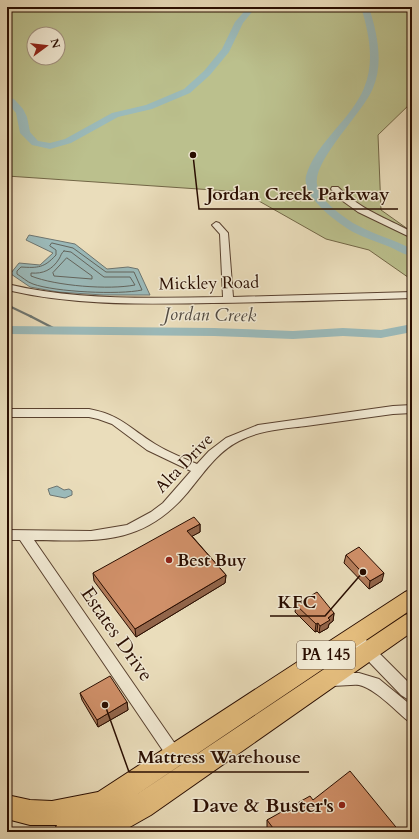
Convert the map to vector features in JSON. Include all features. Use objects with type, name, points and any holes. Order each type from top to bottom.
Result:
[{"type":"highway","name":"PA 145","points":[[97,832],[142,806],[328,679],[362,644],[412,598]]},
{"type":"highway","name":"PA 145","points":[[66,832],[107,801],[175,756],[362,644],[412,621]]},
{"type":"highway","points":[[7,807],[33,813],[55,813],[76,810],[107,801]]},
{"type":"highway","points":[[122,832],[142,806]]},
{"type":"street","points":[[335,189],[356,209],[412,235]]},
{"type":"street","points":[[216,224],[224,233],[228,299]]},
{"type":"street","name":"Mickley Road","points":[[7,287],[29,293],[81,300],[228,299],[412,295]]},
{"type":"street","name":"Alta Drive","points":[[7,535],[90,537],[130,529],[155,516],[168,505],[221,446],[244,434],[262,428],[387,410],[412,409]]},
{"type":"street","points":[[7,413],[89,413],[100,415],[114,420],[150,446],[164,454],[199,470]]},
{"type":"street","name":"Estates Drive","points":[[24,536],[175,756]]},
{"type":"street","points":[[362,644],[412,695]]},
{"type":"street","points":[[328,679],[358,679],[374,684],[412,715]]},
{"type":"green space","points":[[7,7],[412,7],[412,102],[378,135],[381,210],[412,232],[412,280],[369,250],[326,239],[243,192],[7,176]]},
{"type":"water","points":[[29,235],[75,244],[107,269],[128,267],[138,269],[150,295],[103,295],[58,292],[30,287],[11,273],[19,263],[40,265],[53,253],[26,240]]},
{"type":"water","points":[[57,486],[64,490],[69,489],[72,491],[72,495],[65,498],[50,495],[48,489]]},
{"type":"building","name":"Best Buy","points":[[194,517],[200,524],[187,531],[226,575],[135,629],[93,573]]},
{"type":"building","points":[[359,547],[384,573],[370,581],[346,555]]},
{"type":"building","points":[[317,592],[334,613],[328,618],[330,620],[320,626],[296,605]]},
{"type":"building","points":[[110,676],[127,702],[97,720],[80,693]]},
{"type":"building","name":"Dave & Buster's","points":[[350,771],[400,832],[268,832],[273,828],[267,820],[310,796],[313,800]]},
{"type":"waterway","name":"Jordan Creek","points":[[7,98],[19,109],[23,117],[25,133],[35,143],[50,146],[68,141],[115,115],[149,107],[187,91],[207,73],[226,50],[239,22],[252,7]]},
{"type":"waterway","name":"Jordan Creek","points":[[365,7],[374,47],[374,67],[372,77],[364,98],[321,157],[311,176],[312,185],[317,197],[332,212],[349,225],[412,253]]},
{"type":"waterway","points":[[7,305],[31,317]]},
{"type":"waterway","points":[[31,317],[59,331]]},
{"type":"waterway","name":"Jordan Creek","points":[[7,330],[214,332],[293,335],[343,332],[381,334],[412,328]]},
{"type":"place","name":"Jordan Creek Parkway","points":[[193,155]]},
{"type":"place","name":"Best Buy","points":[[169,560]]},
{"type":"place","name":"KFC","points":[[363,572]]},
{"type":"place","name":"Mattress Warehouse","points":[[105,705]]},
{"type":"place","name":"Dave & Buster's","points":[[342,805]]}]
